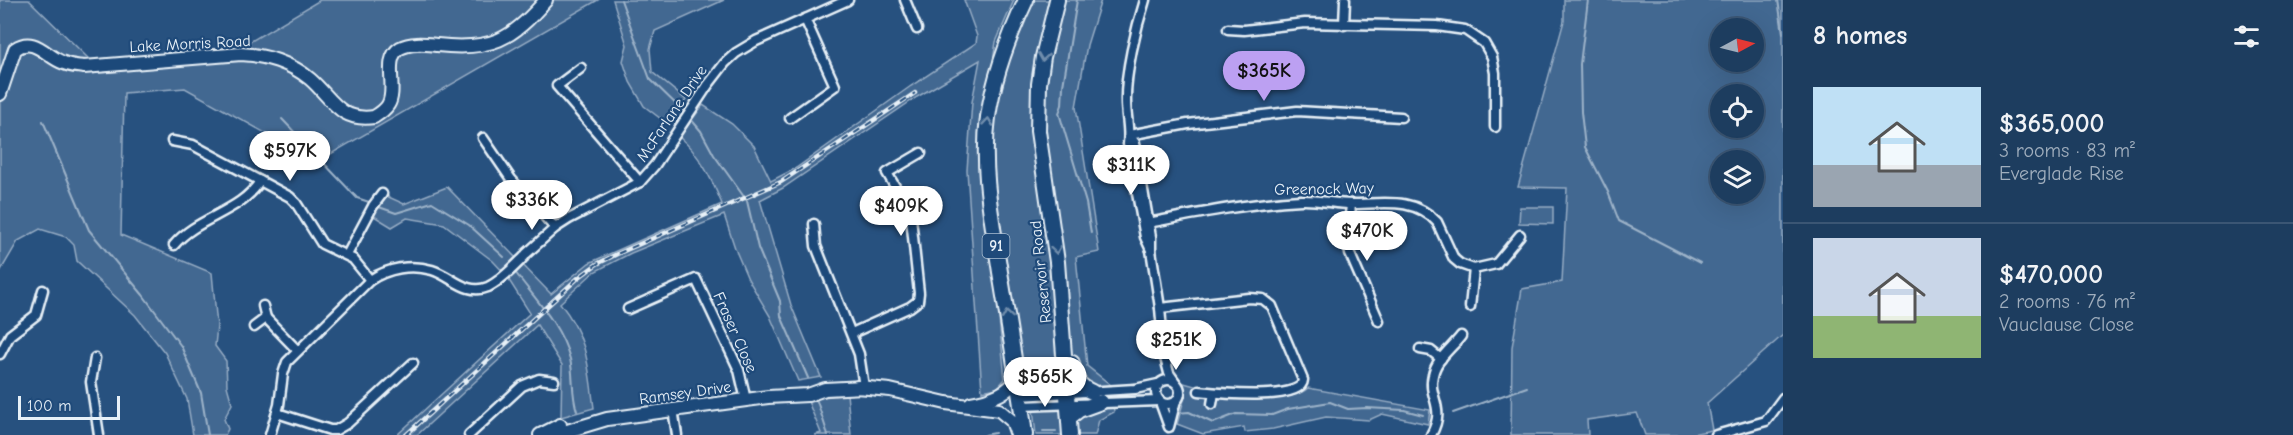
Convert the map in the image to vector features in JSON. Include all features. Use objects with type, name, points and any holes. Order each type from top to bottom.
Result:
[{"type":"main road","points":[[994,84],[999,50],[1018,0]]},
{"type":"main road","name":"91","points":[[1025,435],[987,182],[987,128],[994,84],[1012,29],[1026,0]]},
{"type":"main road","name":"Reservoir Road","points":[[1057,0],[1045,47],[1038,107],[1040,153],[1059,284],[1070,435]]},
{"type":"main road","points":[[1059,284],[1067,307],[1074,376],[1083,388],[1096,397],[1079,410],[1069,404]]},
{"type":"street","name":"Lake Morris Road","points":[[0,94],[15,49],[28,44],[38,47],[62,63],[84,67],[230,55],[258,55],[293,67],[311,80],[336,108],[353,117],[374,117],[389,104],[391,62],[395,53],[401,48],[422,44],[476,46],[496,42],[519,30],[546,0]]},
{"type":"street","name":"McFarlane Drive","points":[[270,435],[278,413],[284,368],[297,350],[370,280],[383,271],[396,268],[431,270],[461,286],[480,289],[493,284],[555,228],[640,182],[648,174],[717,73],[736,53],[756,41],[848,0]]},
{"type":"street","points":[[905,0],[918,29]]},
{"type":"street","points":[[1145,0],[1126,86],[1126,114],[1130,135],[1135,143],[1160,308],[1164,354],[1169,372],[1180,393],[1168,431]]},
{"type":"street","points":[[1344,25],[1345,0]]},
{"type":"street","points":[[790,118],[835,86],[805,19]]},
{"type":"street","points":[[1228,29],[1244,30],[1297,23],[1437,26],[1457,28],[1472,33],[1489,50],[1494,65],[1495,127]]},
{"type":"street","points":[[581,68],[557,86],[640,182]]},
{"type":"street","points":[[1130,135],[1188,124],[1297,111],[1401,117]]},
{"type":"street","points":[[483,138],[511,179],[555,228]]},
{"type":"street","points":[[172,141],[193,145],[293,200],[326,247],[347,255],[370,280]]},
{"type":"street","points":[[852,333],[910,307],[918,301],[920,292],[911,218],[887,173],[921,153]]},
{"type":"street","points":[[174,245],[191,228],[250,196],[260,181]]},
{"type":"street","points":[[347,255],[373,206],[382,194]]},
{"type":"street","name":"Greenock Way","points":[[1146,224],[1202,213],[1288,201],[1408,204],[1420,208],[1437,222],[1454,259],[1474,269]]},
{"type":"street","points":[[1351,204],[1348,238],[1350,254],[1379,321]]},
{"type":"street","points":[[814,224],[816,246],[852,333],[861,363],[864,387]]},
{"type":"street","points":[[1470,307],[1474,269],[1496,264],[1520,235]]},
{"type":"street","name":"Fraser Close","points":[[628,309],[696,279],[739,370],[746,400]]},
{"type":"street","points":[[0,354],[10,335],[36,315],[43,290]]},
{"type":"street","points":[[1160,308],[1257,297],[1268,302],[1272,306],[1302,374],[1303,384],[1293,391],[1259,395],[1199,392]]},
{"type":"street","points":[[263,306],[266,318],[297,350]]},
{"type":"street","points":[[254,327],[266,318]]},
{"type":"street","points":[[1431,435],[1439,414],[1432,376],[1441,359],[1461,336]]},
{"type":"street","points":[[1420,349],[1431,351],[1441,359]]},
{"type":"street","points":[[1164,354],[1159,383],[1155,391],[1168,431]]},
{"type":"street","points":[[95,358],[91,382],[99,435]]},
{"type":"street","points":[[278,413],[336,430],[348,423],[413,363]]},
{"type":"street","name":"Ramsey Drive","points":[[958,404],[974,403],[1003,393],[1018,378]]},
{"type":"street","points":[[469,435],[522,386],[539,379],[554,381]]},
{"type":"street","points":[[1021,401],[1069,404],[1170,380],[1176,383]]},
{"type":"street","name":"Ramsey Drive","points":[[540,435],[568,423],[768,397],[808,395],[825,389],[864,387],[1004,412],[1012,421],[1017,435]]},
{"type":"street","points":[[1212,404],[1214,393]]},
{"type":"street","points":[[1096,397],[1160,401],[1170,404],[1177,400]]},
{"type":"street","points":[[1716,435],[1766,420],[1783,398]]},
{"type":"street","points":[[673,409],[677,435]]},
{"type":"street","name":"Ramsey Drive","points":[[554,435],[607,419]]},
{"type":"shaded area","points":[[0,0],[29,0],[92,62],[243,46],[320,0],[598,0],[317,162],[185,88],[124,93],[121,235],[212,273],[217,326],[215,346],[226,361],[227,386],[232,404],[224,419],[228,429],[225,435],[193,435],[187,399],[165,353],[135,315],[77,261],[74,245],[66,237],[40,229],[18,241],[0,272]]},
{"type":"shaded area","points":[[613,0],[724,0],[655,31],[650,49],[652,72],[686,100],[669,125],[644,106],[630,82],[623,61],[627,45]]},
{"type":"shaded area","points":[[964,0],[1014,0],[996,42],[981,137],[1005,379],[997,388],[982,391],[967,170],[972,102],[980,60],[917,97],[783,188],[760,200],[791,305],[821,377],[798,381],[770,316],[748,279],[724,215],[631,253],[594,272],[560,303],[576,328],[585,352],[594,408],[561,417],[562,365],[537,325],[417,435],[397,435],[530,313],[505,274],[493,261],[444,224],[407,218],[392,227],[369,213],[382,194],[404,204],[447,187],[551,294],[589,263],[722,204],[699,159],[679,137],[703,105],[732,124],[754,146],[771,181],[796,168],[976,43],[977,36]]},
{"type":"shaded area","points":[[1031,0],[1101,0],[1087,45],[1076,107],[1099,252],[1076,257],[1087,366],[1112,386],[1026,393],[992,168],[996,99],[1025,9]]},
{"type":"shaded area","points":[[1564,0],[1783,0],[1783,335],[1707,403],[1712,430],[1687,435],[1645,435],[1637,413],[1587,420],[1588,435],[1511,435],[1512,347],[1522,289],[1562,282],[1567,188],[1518,187],[1564,21]]},
{"type":"shaded area","points":[[1520,207],[1553,207],[1553,224],[1519,223]]},
{"type":"shaded area","points":[[1184,383],[1195,386],[1198,395],[1271,399],[1299,394],[1308,388],[1430,410],[1428,424],[1382,414],[1369,420],[1326,417],[1273,429],[1245,432],[1244,427],[1203,434],[1177,424],[1184,400]]},
{"type":"shaded area","points":[[847,394],[851,435],[815,435],[821,433],[807,399]]},
{"type":"shaded area","points":[[1113,403],[1114,412],[1099,420],[1095,435],[1036,435],[1033,409]]},
{"type":"waterway","points":[[621,0],[650,79],[685,113]]},
{"type":"waterway","points":[[1077,0],[1059,113],[1086,203],[1091,233]]},
{"type":"waterway","points":[[1588,0],[1580,64],[1581,112],[1585,147],[1608,192],[1619,221],[1700,263]]},
{"type":"waterway","points":[[1778,0],[1783,33]]},
{"type":"waterway","points":[[689,117],[701,131],[714,155],[747,201],[758,248],[780,301],[781,316],[808,378]]},
{"type":"waterway","points":[[282,119],[357,198],[369,202]]},
{"type":"waterway","points":[[43,121],[89,230],[143,295],[181,346],[201,393],[208,435]]},
{"type":"waterway","points":[[379,207],[396,213],[432,202],[469,225],[504,257]]},
{"type":"waterway","points":[[515,272],[561,335],[570,359],[577,411]]},
{"type":"waterway","points":[[1453,413],[1527,387]]},
{"type":"waterway","points":[[817,401],[828,435]]},
{"type":"waterway","points":[[1177,413],[1189,412],[1213,423],[1236,414],[1272,415],[1288,409],[1330,402],[1348,409],[1404,410],[1423,415]]},
{"type":"waterway","points":[[1043,431],[1056,431]]},
{"type":"waterway","points":[[985,435],[995,433]]},
{"type":"railway","points":[[406,435],[578,278],[597,264],[781,182],[915,93]]}]
